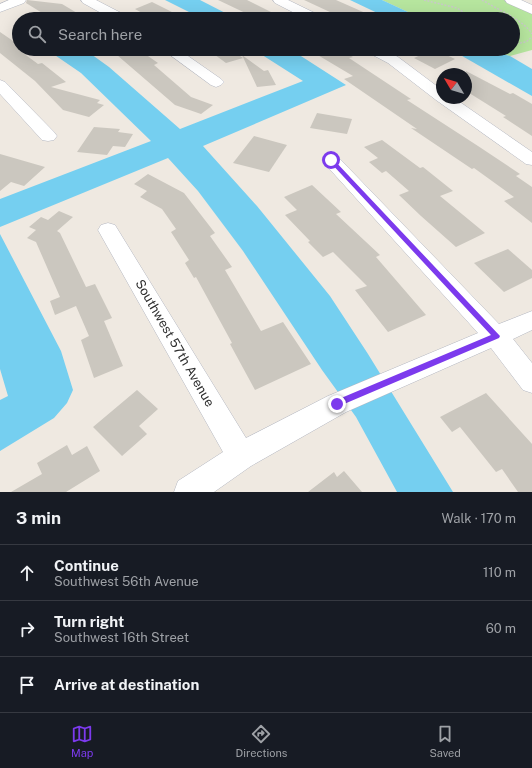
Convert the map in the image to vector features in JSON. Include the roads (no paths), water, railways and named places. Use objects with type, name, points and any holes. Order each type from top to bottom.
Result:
[{"type":"street","points":[[0,8],[20,0]]},
{"type":"street","points":[[87,0],[109,12]]},
{"type":"street","points":[[278,0],[302,12]]},
{"type":"street","points":[[511,0],[532,10]]},
{"type":"street","points":[[179,56],[216,82]]},
{"type":"street","points":[[385,56],[436,92]]},
{"type":"street","points":[[0,85],[48,136]]},
{"type":"street","points":[[453,104],[532,160]]},
{"type":"street","points":[[331,160],[496,336],[532,382]]},
{"type":"street","name":"Southwest 57th Avenue","points":[[108,230],[241,456]]},
{"type":"street","points":[[189,492],[241,456],[337,404],[532,320]]},
{"type":"water","points":[[165,0],[200,0],[223,12],[189,12]]},
{"type":"water","points":[[350,0],[382,0],[408,12],[375,12]]},
{"type":"water","points":[[56,56],[94,56],[109,67],[180,129],[303,81],[264,56],[301,56],[346,85],[203,146],[257,206],[330,296],[368,354],[453,492],[397,492],[356,417],[322,370],[243,251],[198,191],[168,158],[0,227],[0,199],[151,141],[81,73]]},
{"type":"water","points":[[462,56],[510,56],[532,69],[532,96]]},
{"type":"water","points":[[0,234],[61,351],[73,390],[67,403],[54,418],[0,451],[0,400],[8,396],[0,369]]}]
